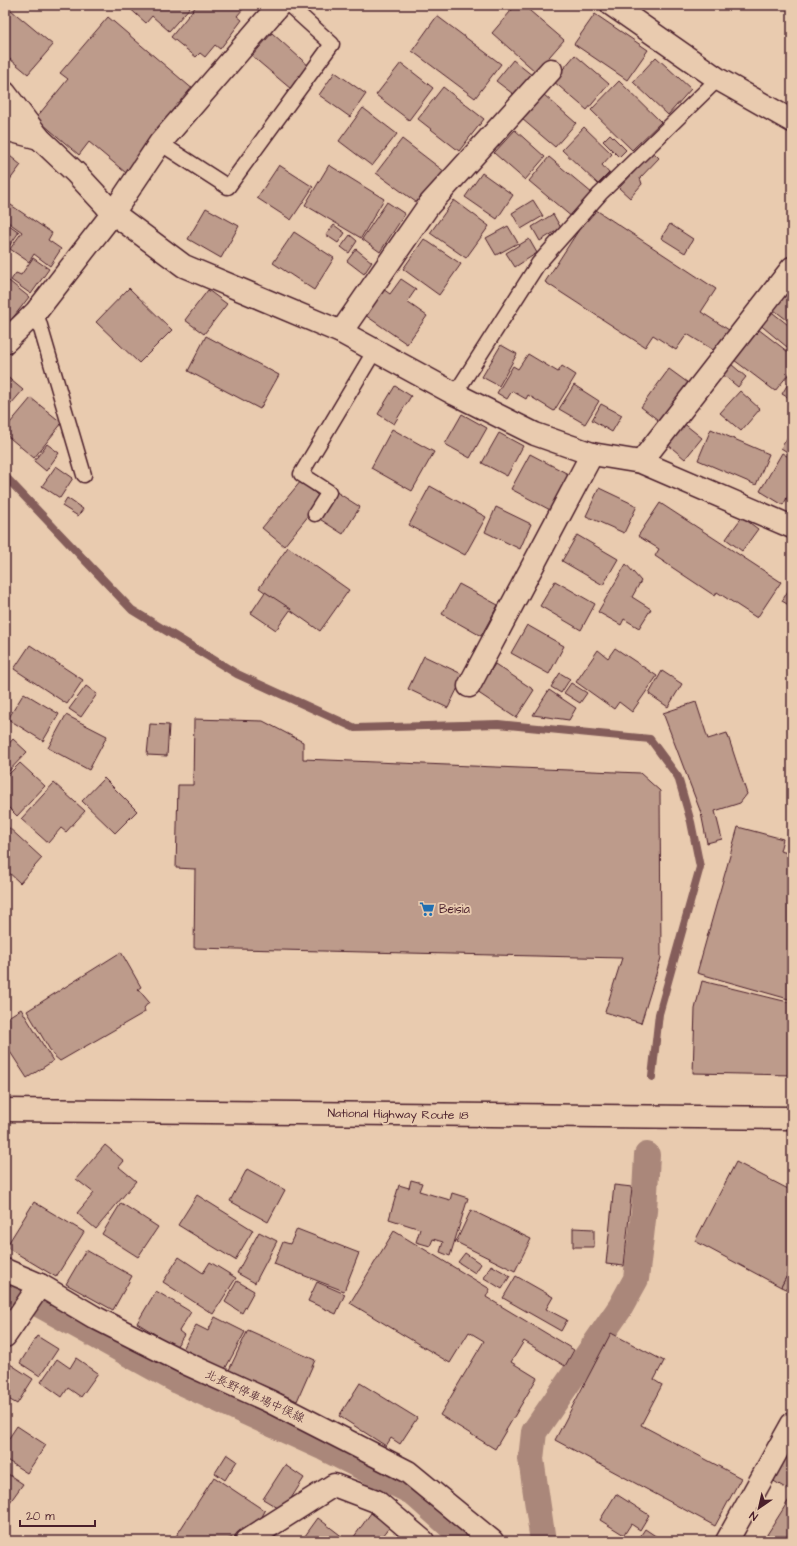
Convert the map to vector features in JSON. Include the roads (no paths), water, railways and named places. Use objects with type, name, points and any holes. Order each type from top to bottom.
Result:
[{"type":"main road","points":[[5,342],[36,312],[113,213],[160,143],[279,5]]},
{"type":"main road","points":[[612,5],[718,79],[792,121]]},
{"type":"main road","points":[[341,332],[430,205],[550,70]]},
{"type":"main road","points":[[5,93],[39,138],[76,173],[113,213],[184,266],[341,332],[455,394],[535,434],[592,454],[641,462],[792,527]]},
{"type":"main road","points":[[5,129],[39,138]]},
{"type":"main road","points":[[641,462],[792,268]]},
{"type":"main road","points":[[469,686],[592,454]]},
{"type":"main road","name":"National Highway Route 18","points":[[5,1110],[792,1118]]},
{"type":"main road","name":"北長野停車場中俣線","points":[[5,1270],[33,1296],[94,1317],[176,1359],[269,1401],[408,1472],[492,1541]]},
{"type":"main road","points":[[5,1336],[33,1296]]},
{"type":"main road","points":[[727,1541],[792,1424]]},
{"type":"main road","points":[[246,1541],[334,1486],[376,1501],[423,1541]]},
{"type":"lane","points":[[160,143],[228,187],[332,44],[289,5]]},
{"type":"lane","points":[[455,394],[538,264],[600,194],[718,79]]},
{"type":"lane","points":[[36,312],[84,475]]},
{"type":"lane","points":[[315,514],[329,492],[301,474],[376,350]]},
{"type":"waterway","points":[[5,476],[132,610],[237,674],[355,728],[498,724],[650,739],[678,777],[691,822],[700,867],[659,1014],[652,1077]]},
{"type":"waterway","points":[[543,1541],[531,1459],[534,1432],[620,1308],[636,1279],[644,1211],[647,1155]]},
{"type":"waterway","points":[[5,1288],[15,1291],[178,1381],[324,1448],[412,1492],[467,1541]]},
{"type":"place","name":"Beisia","points":[[427,909]]}]
